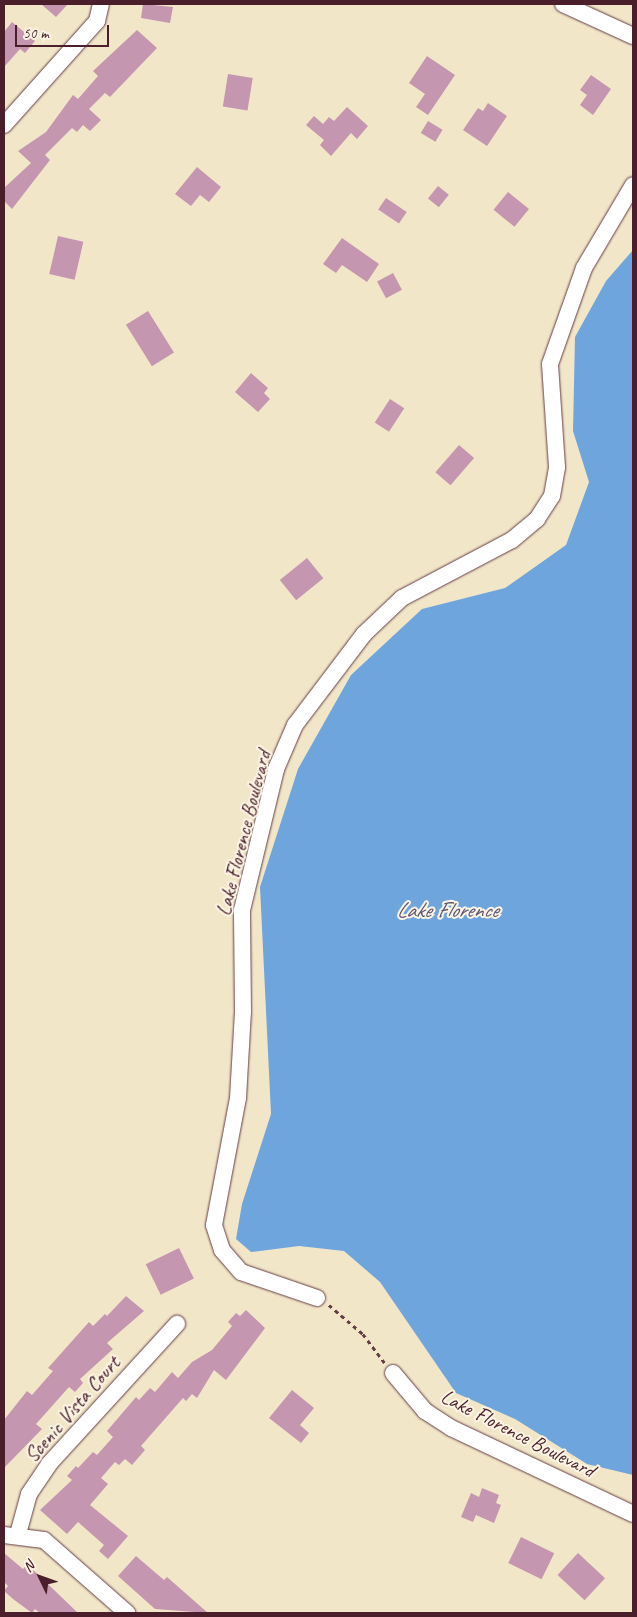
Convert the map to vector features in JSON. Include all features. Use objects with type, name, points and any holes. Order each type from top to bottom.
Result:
[{"type":"street","points":[[4,125],[96,21],[101,4]]},
{"type":"street","points":[[563,4],[633,36]]},
{"type":"street","name":"Lake Florence Boulevard","points":[[317,1298],[240,1272],[222,1250],[214,1225],[238,1098],[244,1012],[242,910],[276,769],[295,725],[364,634],[402,598],[512,540],[537,519],[552,496],[557,466],[550,364],[584,268],[633,185]]},
{"type":"street","name":"Scenic Vista Court","points":[[11,1534],[29,1494],[49,1464],[177,1324]]},
{"type":"street","name":"Lake Florence Boulevard","points":[[393,1373],[425,1411],[451,1428],[633,1514]]},
{"type":"street","points":[[11,1534],[44,1540],[127,1613]]},
{"type":"path","points":[[317,1298],[363,1334],[393,1373]]},
{"type":"water","name":"Lake Florence","points":[[633,250],[633,1475],[587,1464],[515,1419],[456,1393],[380,1282],[344,1251],[299,1246],[251,1252],[236,1239],[242,1204],[271,1114],[260,887],[298,769],[351,675],[422,609],[505,588],[566,545],[589,482],[573,431],[575,337],[606,281]]},
{"type":"building","points":[[41,4],[68,4],[56,17]]},
{"type":"building","points":[[143,4],[173,7],[170,23],[141,18]]},
{"type":"building","points":[[12,22],[35,41],[25,53],[20,49],[4,67],[4,32]]},
{"type":"building","points":[[137,30],[157,48],[110,97],[105,93],[89,109],[101,120],[90,131],[83,125],[77,132],[72,128],[45,155],[50,160],[12,209],[4,201],[4,188],[31,163],[18,151],[46,132],[73,95],[78,99],[98,76],[93,71]]},
{"type":"building","points":[[427,56],[455,75],[428,115],[416,107],[425,94],[409,83]]},
{"type":"building","points":[[228,74],[253,78],[248,111],[223,107]]},
{"type":"building","points":[[591,75],[611,89],[593,115],[580,105],[587,95],[580,90]]},
{"type":"building","points":[[488,103],[507,116],[487,146],[463,130],[478,108],[483,111]]},
{"type":"building","points":[[347,107],[368,126],[357,139],[351,133],[331,156],[320,145],[324,140],[306,125],[314,116],[323,124],[329,117],[334,121]]},
{"type":"building","points":[[428,121],[443,130],[435,142],[421,133]]},
{"type":"building","points":[[197,167],[221,187],[209,202],[200,195],[191,206],[175,194]]},
{"type":"building","points":[[438,186],[449,195],[439,207],[428,198]]},
{"type":"building","points":[[508,192],[529,209],[515,227],[494,210]]},
{"type":"building","points":[[386,198],[407,212],[399,224],[378,210]]},
{"type":"building","points":[[58,236],[83,242],[75,280],[49,274]]},
{"type":"building","points":[[342,238],[379,264],[367,282],[342,265],[336,273],[323,264]]},
{"type":"building","points":[[393,273],[402,290],[386,298],[377,281]]},
{"type":"building","points":[[148,311],[174,353],[152,366],[126,325]]},
{"type":"building","points":[[251,373],[268,388],[264,393],[270,399],[258,412],[235,392]]},
{"type":"building","points":[[390,399],[404,408],[389,432],[375,422]]},
{"type":"building","points":[[459,445],[474,458],[450,485],[435,472]]},
{"type":"building","points":[[307,558],[323,578],[296,600],[280,580]]},
{"type":"building","points":[[179,1248],[194,1279],[161,1295],[146,1264]]},
{"type":"building","points":[[126,1296],[144,1311],[107,1343],[113,1349],[80,1379],[83,1383],[75,1392],[69,1387],[36,1424],[42,1429],[4,1468],[4,1420],[27,1391],[32,1395],[53,1371],[48,1368],[89,1322],[93,1326],[105,1314],[107,1316]]},
{"type":"building","points":[[246,1310],[265,1328],[226,1380],[214,1370],[197,1398],[192,1394],[186,1401],[183,1398],[141,1446],[145,1450],[132,1465],[125,1459],[119,1465],[115,1462],[101,1478],[108,1484],[90,1505],[128,1536],[108,1559],[99,1551],[104,1545],[78,1522],[67,1534],[40,1510],[72,1480],[67,1476],[76,1466],[78,1468],[93,1452],[97,1455],[113,1437],[107,1431],[136,1397],[139,1400],[150,1388],[155,1392],[172,1372],[178,1378],[192,1362],[212,1350],[232,1326],[228,1322],[236,1313],[240,1316]]},
{"type":"building","points":[[292,1390],[314,1408],[300,1425],[309,1433],[301,1443],[269,1418]]},
{"type":"building","points":[[482,1488],[499,1495],[496,1503],[501,1505],[494,1523],[476,1515],[473,1522],[461,1517],[471,1493],[479,1497]]},
{"type":"building","points":[[521,1537],[554,1553],[542,1579],[508,1563]]},
{"type":"building","points":[[4,1553],[23,1569],[27,1564],[78,1613],[40,1613],[35,1609],[32,1613],[13,1599],[4,1591],[8,1586],[4,1582]]},
{"type":"building","points":[[578,1553],[605,1578],[585,1600],[558,1575]]},
{"type":"building","points":[[136,1556],[164,1580],[167,1577],[208,1613],[155,1609],[118,1576]]}]
